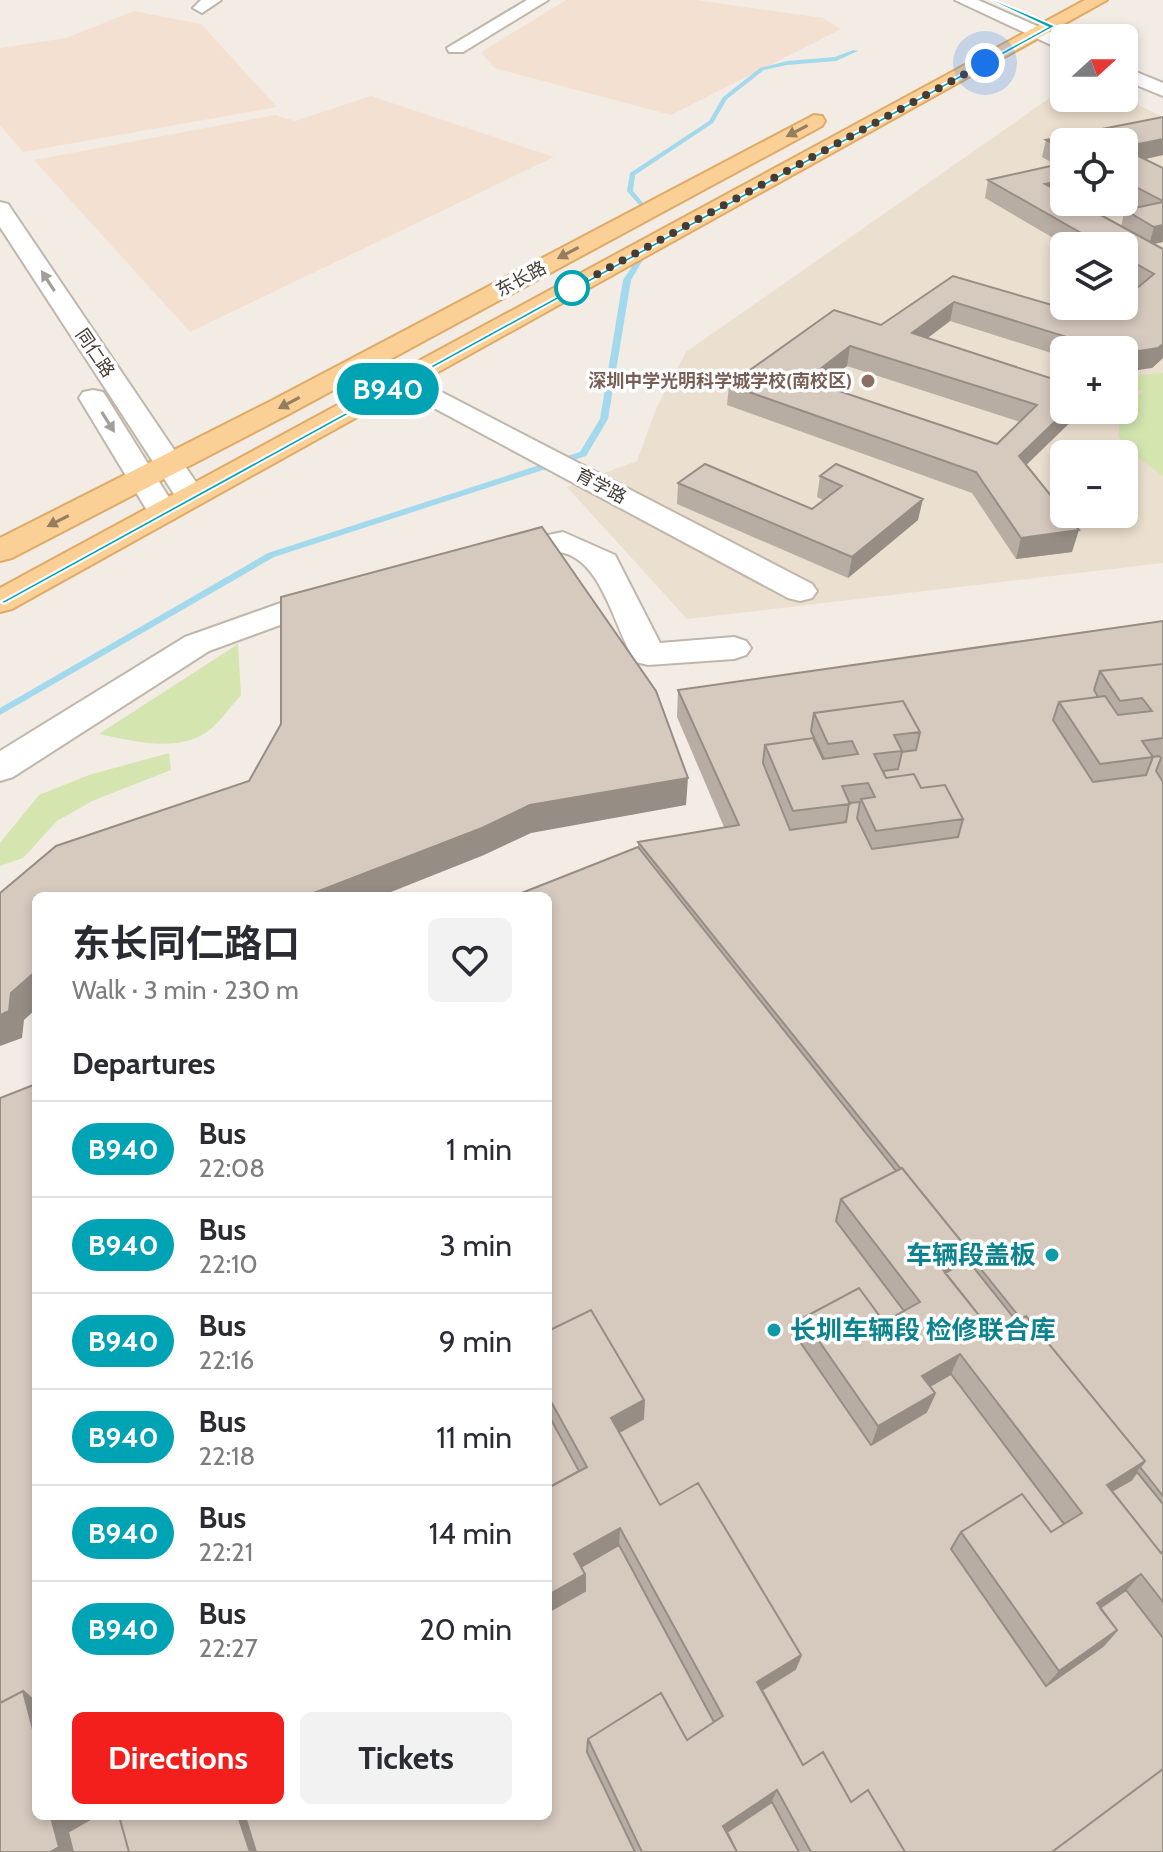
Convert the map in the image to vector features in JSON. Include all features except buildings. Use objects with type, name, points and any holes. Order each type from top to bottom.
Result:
[{"type":"main road","name":"东长路","points":[[1066,24],[1098,0]]},
{"type":"main road","points":[[981,32],[1011,9]]},
{"type":"main road","name":"东长路","points":[[0,602],[403,380],[1050,36]]},
{"type":"main road","name":"东长路","points":[[0,551],[168,465],[833,111]]},
{"type":"street","points":[[456,48],[539,0]]},
{"type":"street","points":[[964,0],[1011,9],[1050,34]]},
{"type":"street","points":[[1138,64],[1163,75]]},
{"type":"street","points":[[1138,79],[1163,90]]},
{"type":"street","name":"同仁路","points":[[0,209],[78,351],[140,479],[163,512]]},
{"type":"street","points":[[0,251],[34,305]]},
{"type":"street","name":"同仁路","points":[[78,351],[191,497]]},
{"type":"street","name":"育学路","points":[[403,380],[800,591]]},
{"type":"street","points":[[461,562],[563,542],[604,562],[648,654],[734,648]]},
{"type":"street","points":[[0,768],[197,644],[334,594],[362,587]]},
{"type":"shaded area","points":[[566,0],[696,0],[823,18],[841,29],[671,115],[494,68],[481,52]]},
{"type":"shaded area","points":[[134,11],[201,24],[277,107],[23,152],[0,125],[0,48],[66,38]]},
{"type":"shaded area","points":[[371,96],[554,157],[190,332],[34,160],[275,115],[295,121]]},
{"type":"shaded area","name":"深圳中学光明科学城学校(南校区)","points":[[1050,98],[1050,112],[1138,112],[1138,105],[1163,117],[1163,563],[687,619],[567,487],[637,461],[656,409],[686,352]]},
{"type":"green space","points":[[1163,373],[1163,476],[1138,457],[1138,440],[1122,440],[1119,437],[1120,424],[1138,424],[1138,395],[1145,390],[1138,391],[1138,375]]},
{"type":"green space","points":[[238,644],[241,695],[211,729],[199,737],[156,744],[99,734]]},
{"type":"green space","points":[[169,753],[171,770],[92,801],[57,821],[23,858],[0,866],[0,843],[39,795],[89,775]]},
{"type":"waterway","points":[[642,205],[630,191],[632,174],[711,122],[725,98],[762,69],[787,63],[836,59],[855,51]]},
{"type":"waterway","points":[[0,712],[271,555],[583,454],[604,419],[627,280],[644,253]]},
{"type":"bus line","name":"B940","points":[[0,602],[1052,26],[993,0]]},
{"type":"place","name":"深圳中学光明科学城学校(南校区)","points":[[868,381]]},
{"type":"place","name":"车辆段盖板","points":[[1052,1255]]},
{"type":"place","name":"长圳车辆段 检修联合库","points":[[774,1330]]},
{"type":"route","points":[[572,288],[985,63]]}]
